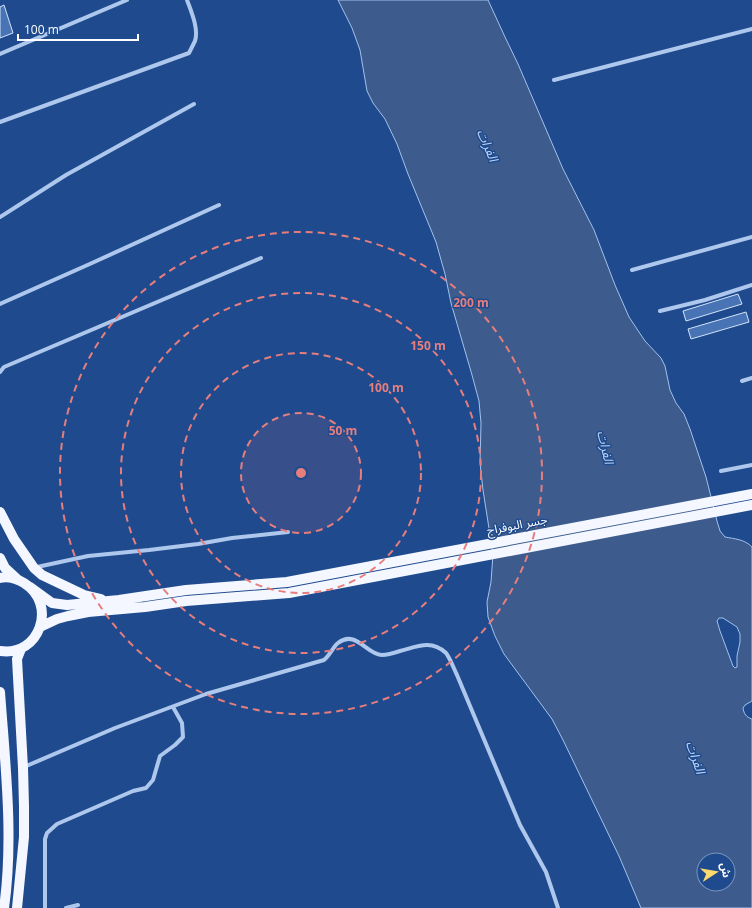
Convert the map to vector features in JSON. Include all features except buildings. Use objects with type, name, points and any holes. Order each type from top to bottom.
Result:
[{"type":"main road","name":"جسر البوفراج","points":[[288,588],[752,494]]},
{"type":"main road","name":"جسر البوفراج","points":[[288,588],[752,505]]},
{"type":"main road","points":[[0,512],[14,539],[34,568],[42,575],[84,596],[110,601]]},
{"type":"main road","points":[[0,558],[6,568],[18,580],[52,603],[67,605],[110,601],[186,590],[288,588]]},
{"type":"main road","points":[[0,578],[3,577],[18,580]]},
{"type":"main road","points":[[0,651],[7,652],[21,648],[33,640],[40,627],[42,613],[39,599],[30,587]]},
{"type":"main road","points":[[40,627],[57,619],[88,612],[145,607],[288,588]]},
{"type":"main road","points":[[17,908],[24,837],[23,768],[17,659],[21,648]]},
{"type":"main road","points":[[0,692],[3,776],[8,802],[8,844],[4,908]]},
{"type":"street","points":[[0,54],[127,0]]},
{"type":"street","points":[[0,122],[189,53],[195,40],[195,34],[193,15],[187,0]]},
{"type":"street","points":[[554,80],[752,29]]},
{"type":"street","points":[[0,217],[66,175],[194,104]]},
{"type":"street","points":[[0,304],[219,205]]},
{"type":"street","points":[[632,270],[752,237]]},
{"type":"street","points":[[0,372],[4,367],[261,258]]},
{"type":"street","points":[[660,311],[705,300],[752,285]]},
{"type":"street","points":[[742,381],[752,378]]},
{"type":"street","points":[[721,471],[752,465]]},
{"type":"street","points":[[34,568],[88,556],[288,532]]},
{"type":"street","points":[[23,768],[108,731],[206,694],[324,660],[337,644],[344,640],[353,640],[364,645],[378,656],[386,656],[424,644],[435,646],[447,654],[457,675],[520,825],[546,872],[558,908]]},
{"type":"street","points":[[45,908],[45,839],[47,833],[56,824],[133,791],[146,788],[153,780],[160,756],[175,746],[183,737],[182,722],[173,707]]},
{"type":"street","points":[[66,908],[78,905]]},
{"type":"water","name":"الفرات","points":[[338,0],[488,0],[518,64],[563,169],[594,230],[629,317],[645,341],[661,358],[665,366],[670,390],[676,403],[684,414],[706,477],[720,531],[725,537],[743,541],[752,547],[752,701],[743,708],[746,715],[752,719],[752,908],[641,908],[619,856],[552,719],[504,654],[495,636],[488,617],[487,602],[491,582],[493,554],[480,463],[481,423],[479,401],[451,303],[436,242],[397,144],[385,119],[373,103],[367,91],[360,50],[352,28]],"holes":[[[719,618],[723,618],[737,627],[740,634],[737,667],[735,668],[717,621]]]}]
